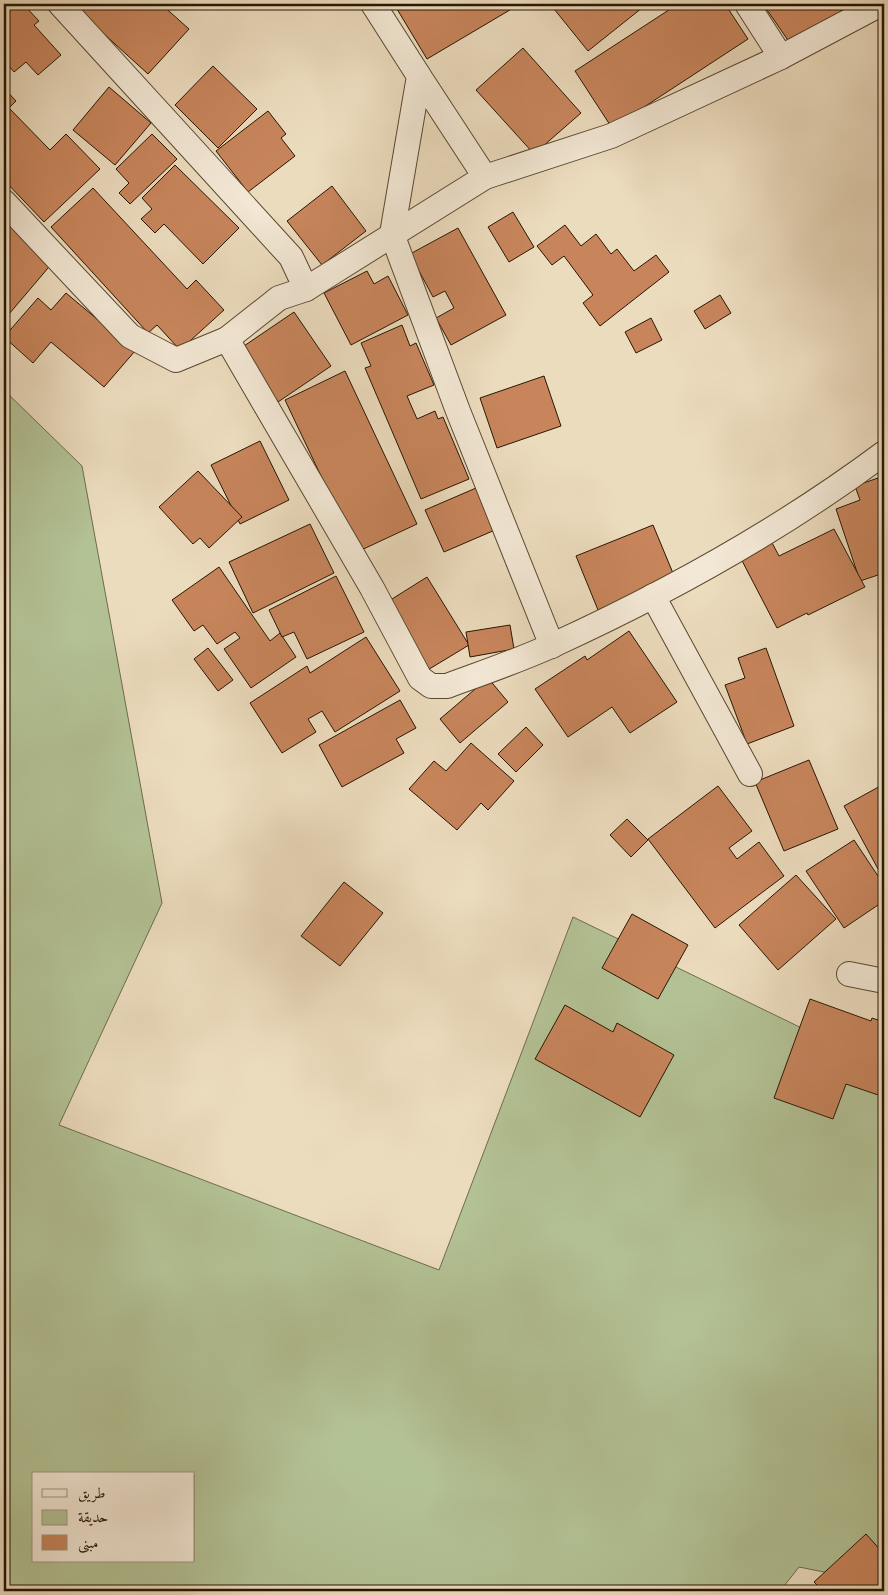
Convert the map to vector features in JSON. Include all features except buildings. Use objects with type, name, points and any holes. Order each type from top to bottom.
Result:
[{"type":"street","points":[[60,4],[291,257],[306,289]]},
{"type":"street","points":[[373,4],[485,177]]},
{"type":"street","points":[[747,4],[781,57]]},
{"type":"street","points":[[4,202],[130,336],[176,360],[227,339],[279,298],[306,289],[485,177],[611,136],[781,57],[881,4]]},
{"type":"street","points":[[419,76],[392,234],[458,411],[552,646]]},
{"type":"street","points":[[227,339],[372,588],[420,678],[431,686],[447,686],[552,646],[653,596],[772,529],[853,476],[884,453]]},
{"type":"street","points":[[653,596],[750,774]]},
{"type":"street","points":[[849,974],[884,981]]},
{"type":"green space","points":[[4,390],[82,466],[162,903],[59,1125],[439,1270],[573,917],[884,1068],[884,1584],[799,1567],[780,1591],[4,1591]]}]
